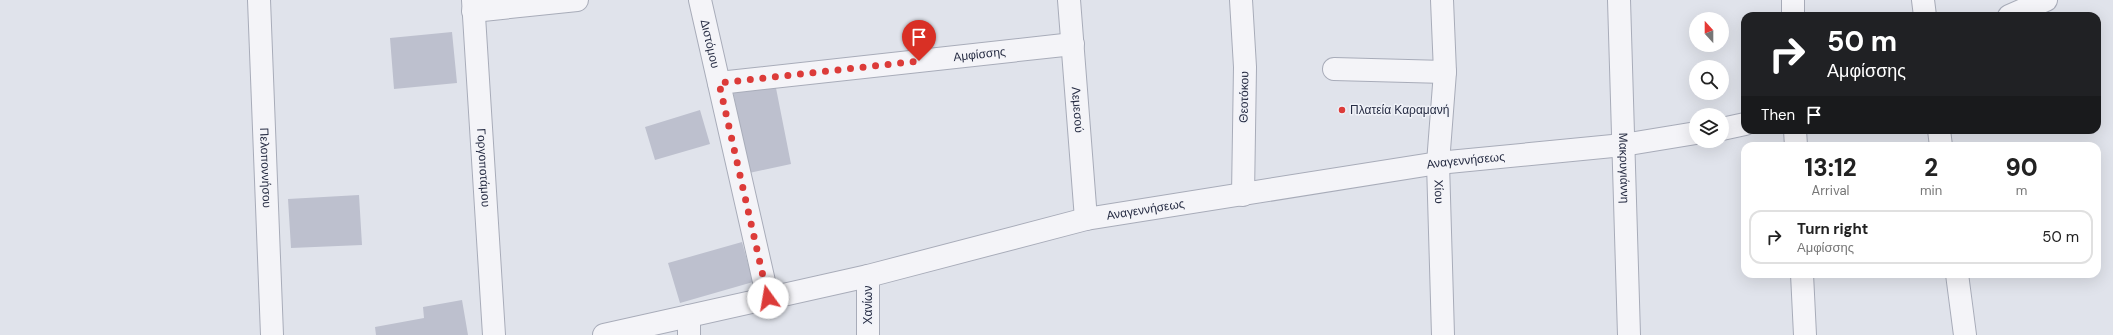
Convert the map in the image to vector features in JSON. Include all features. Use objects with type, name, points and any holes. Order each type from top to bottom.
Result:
[{"type":"street","name":"Πελοποννήσου","points":[[259,0],[272,335]]},
{"type":"street","points":[[473,6],[576,0]]},
{"type":"street","name":"Διστόμου","points":[[700,0],[768,298]]},
{"type":"street","name":"Λεμεσού","points":[[1070,0],[1086,219]]},
{"type":"street","name":"Θεοτόκου","points":[[1241,0],[1245,67],[1243,195]]},
{"type":"street","name":"Χίου","points":[[1442,0],[1445,72],[1438,163],[1443,335]]},
{"type":"street","name":"Μακρυγιάννη","points":[[1619,0],[1630,335]]},
{"type":"street","points":[[1793,0],[1793,12]]},
{"type":"street","points":[[1923,0],[1924,12]]},
{"type":"street","points":[[2018,12],[2046,0]]},
{"type":"street","name":"Γοργοποτάμου","points":[[473,6],[494,335]]},
{"type":"street","name":"Αμφίσσης","points":[[719,83],[1073,44]]},
{"type":"street","points":[[1334,69],[1445,72]]},
{"type":"street","points":[[1729,127],[1741,125]]},
{"type":"street","name":"Αναγεννήσεως","points":[[604,335],[689,326],[768,298],[868,276],[1086,219],[1438,163],[1623,145],[1689,135]]},
{"type":"street","name":"Χανίων","points":[[868,276],[868,335]]},
{"type":"street","points":[[1802,278],[1805,335]]},
{"type":"street","points":[[1958,278],[1965,335]]},
{"type":"building","points":[[452,32],[457,83],[394,89],[390,38]]},
{"type":"building","points":[[775,83],[791,164],[749,173],[733,91]]},
{"type":"building","points":[[700,110],[710,144],[655,160],[645,127]]},
{"type":"building","points":[[359,195],[362,245],[291,248],[288,199]]},
{"type":"building","points":[[742,242],[753,282],[680,303],[668,263]]},
{"type":"building","points":[[462,300],[468,335],[376,335],[375,327],[424,318],[423,307]]},
{"type":"place","name":"Πλατεία Καραμανή","points":[[1342,110]]},
{"type":"route","points":[[768,298],[719,83],[919,61]]}]
